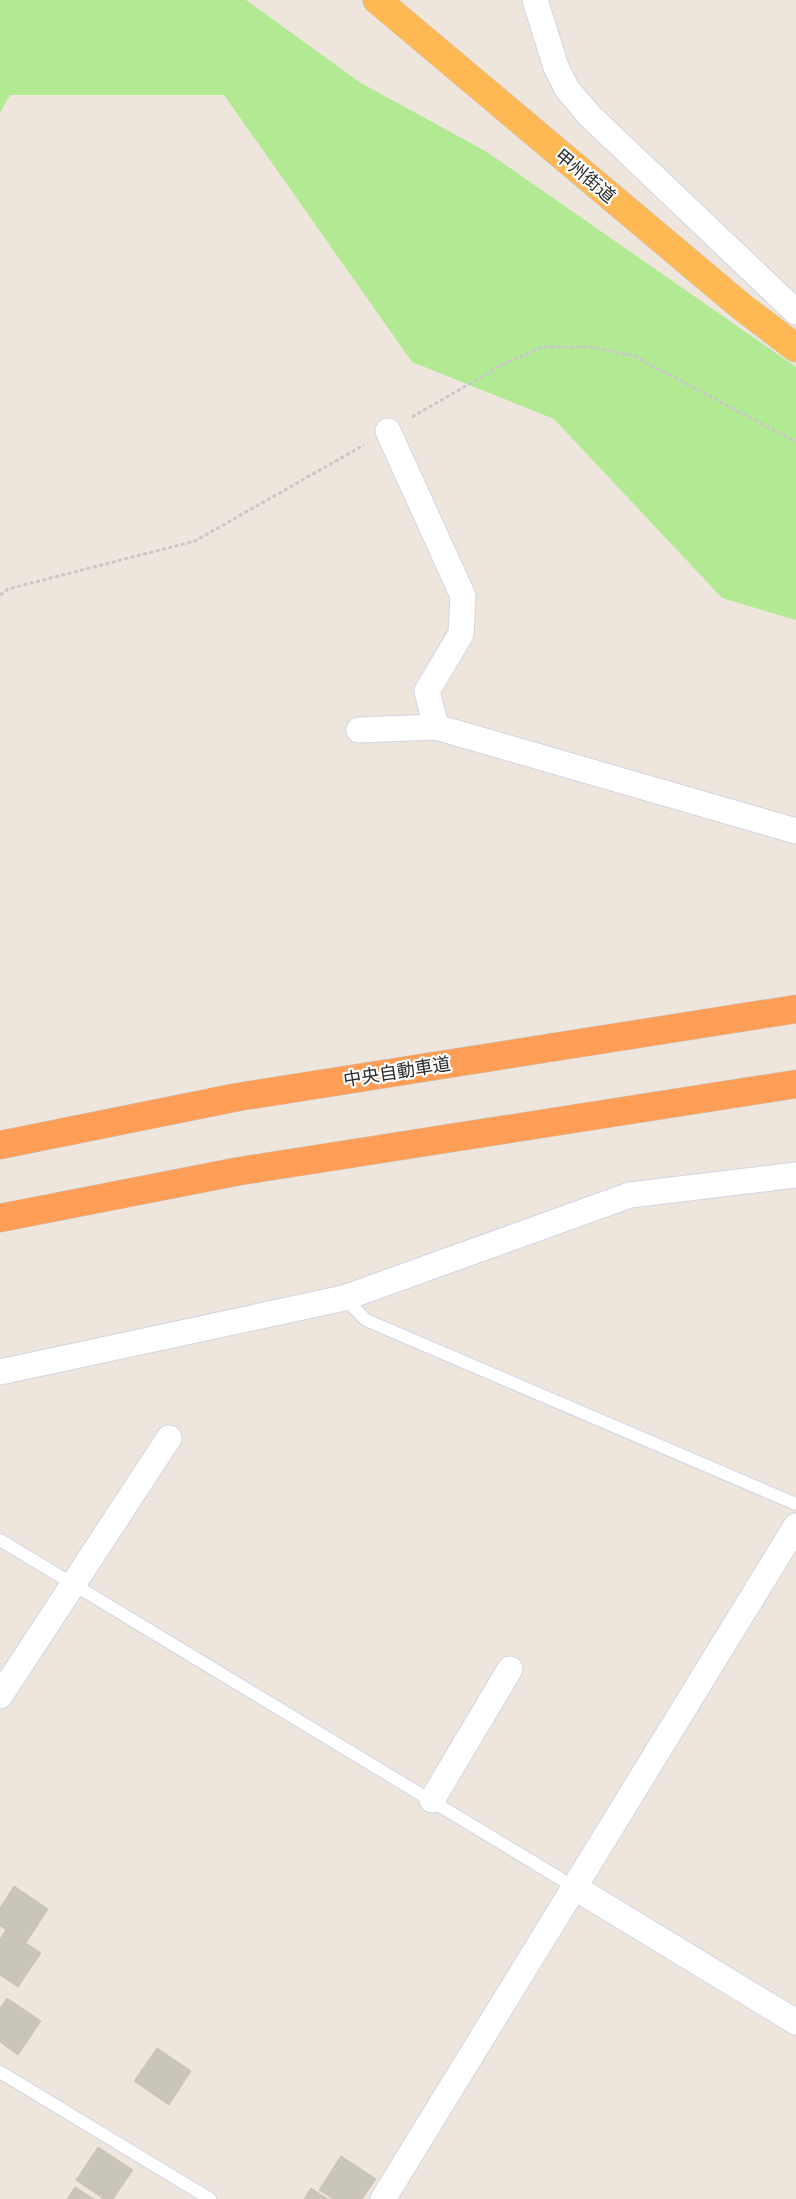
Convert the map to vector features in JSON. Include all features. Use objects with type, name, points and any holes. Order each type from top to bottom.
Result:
[{"type":"highway","name":"甲州街道","points":[[377,0],[742,307],[796,348]]},
{"type":"highway","name":"中央自動車道","points":[[0,1145],[238,1098],[796,1009]]},
{"type":"highway","points":[[0,1218],[240,1171],[796,1084]]},
{"type":"street","points":[[535,0],[556,67],[567,88],[590,116],[796,312]]},
{"type":"street","points":[[388,431],[463,596],[460,634],[427,691],[436,727]]},
{"type":"street","points":[[359,730],[436,727],[796,831]]},
{"type":"street","points":[[0,1372],[344,1298],[630,1195],[796,1175]]},
{"type":"street","points":[[0,1696],[169,1438]]},
{"type":"street","points":[[383,2199],[796,1526]]},
{"type":"street","points":[[432,1800],[510,1669]]},
{"type":"street","points":[[574,1887],[796,2022]]},
{"type":"lane","points":[[344,1298],[366,1320],[796,1504]]},
{"type":"lane","points":[[0,1540],[574,1887]]},
{"type":"lane","points":[[0,2072],[210,2199]]},
{"type":"green space","points":[[0,0],[246,0],[361,83],[487,152],[796,367],[796,620],[722,598],[554,419],[412,362],[224,95],[10,95],[0,113]]},
{"type":"building","points":[[14,1886],[48,1909],[26,1943],[0,1926],[0,1908]]},
{"type":"building","points":[[6,1930],[41,1953],[18,1987],[0,1975],[0,1939]]},
{"type":"building","points":[[7,1998],[41,2021],[18,2055],[0,2042],[0,2008]]},
{"type":"building","points":[[157,2048],[191,2071],[169,2105],[134,2081]]},
{"type":"building","points":[[98,2147],[133,2170],[113,2199],[104,2199],[76,2180]]},
{"type":"building","points":[[341,2156],[376,2179],[362,2199],[333,2199],[319,2190]]},
{"type":"building","points":[[75,2187],[94,2199],[67,2199]]},
{"type":"building","points":[[311,2188],[328,2199],[304,2199]]}]
